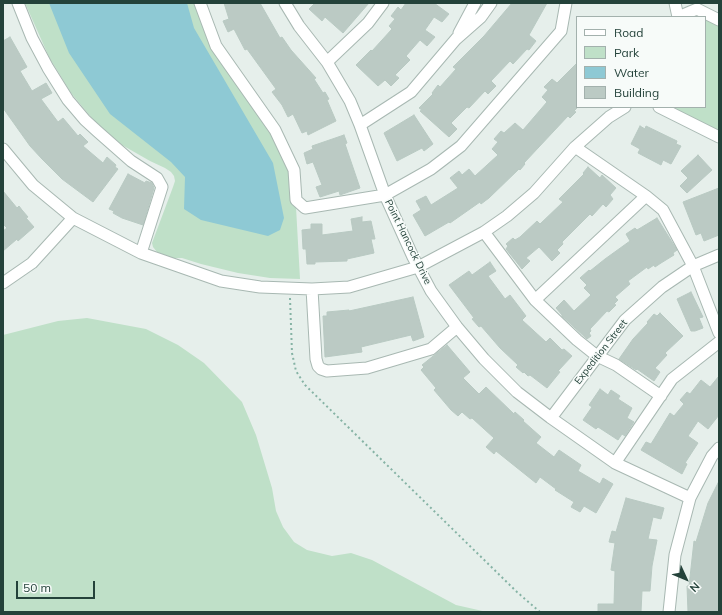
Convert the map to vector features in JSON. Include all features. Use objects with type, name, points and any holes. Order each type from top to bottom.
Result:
[{"type":"street","points":[[18,3],[32,38],[48,68],[68,100],[97,132],[131,161],[157,178],[162,187],[141,253]]},
{"type":"street","points":[[200,3],[216,46],[275,130],[294,170],[296,200],[305,208],[385,195],[431,170],[461,146],[561,31],[566,3]]},
{"type":"street","name":"Point Hancock Drive","points":[[286,3],[298,26],[327,62],[350,101],[385,195],[418,266],[431,291],[457,327],[484,359],[517,392],[551,418],[615,463],[690,498]]},
{"type":"street","points":[[327,62],[368,23],[383,3]]},
{"type":"street","points":[[456,39],[475,3]]},
{"type":"street","points":[[360,125],[411,92],[456,39],[481,17],[491,3]]},
{"type":"street","points":[[674,3],[678,16]]},
{"type":"street","points":[[680,16],[696,6],[719,20]]},
{"type":"street","points":[[3,149],[33,185],[72,218],[141,253],[221,281],[260,287],[290,289],[349,287],[418,266],[484,232],[507,216],[534,193],[575,147],[609,117],[622,108]]},
{"type":"street","points":[[661,108],[719,137]]},
{"type":"street","points":[[575,147],[646,196],[662,210],[693,266],[719,333]]},
{"type":"street","points":[[535,300],[646,196]]},
{"type":"street","points":[[4,280],[32,263],[72,218]]},
{"type":"street","points":[[484,232],[535,300],[577,340],[596,356],[616,365],[661,396]]},
{"type":"street","name":"Expedition Street","points":[[551,418],[596,356],[625,320],[662,286],[693,266],[719,255]]},
{"type":"street","points":[[312,289],[316,359],[318,366],[327,371],[367,368],[431,349],[457,327]]},
{"type":"street","points":[[615,463],[672,380],[719,342]]},
{"type":"street","points":[[669,612],[675,554],[690,498],[712,456],[719,448]]},
{"type":"path","points":[[290,289],[292,353],[296,371],[305,385],[517,592],[540,612]]},
{"type":"green space","points":[[25,3],[200,3],[216,47],[274,133],[289,162],[295,189],[300,279],[270,278],[238,273],[182,258],[172,258],[157,252],[152,243],[175,181],[174,176],[165,168],[122,145],[95,122],[71,93],[49,57]]},
{"type":"green space","points":[[706,20],[719,26],[719,132],[671,108],[706,108]]},
{"type":"green space","points":[[87,318],[146,329],[178,345],[204,363],[242,402],[256,435],[272,488],[276,511],[283,527],[294,542],[307,550],[332,556],[351,553],[372,560],[456,605],[487,612],[3,612],[3,335],[58,321]]},
{"type":"water","points":[[49,3],[187,3],[194,28],[273,163],[284,218],[280,230],[268,236],[201,220],[184,209],[185,177],[171,162],[110,114],[69,53]]},
{"type":"building","points":[[224,3],[260,3],[280,38],[282,37],[291,50],[316,78],[314,79],[329,99],[327,100],[336,121],[308,135],[307,131],[302,133],[293,114],[288,117],[282,105],[272,92],[276,89],[247,49],[245,50],[234,29],[228,32],[223,21],[229,19]]},
{"type":"building","points":[[315,3],[369,3],[343,33],[325,17],[322,21],[309,9]]},
{"type":"building","points":[[406,3],[434,3],[449,14],[442,22],[434,17],[425,30],[435,37],[427,46],[420,40],[406,56],[410,60],[395,75],[399,78],[391,86],[385,80],[378,86],[356,65],[371,50],[372,51],[392,29],[389,26],[395,19],[391,16],[398,7],[401,10]]},
{"type":"building","points":[[512,3],[547,3],[529,35],[536,41],[529,50],[527,49],[513,64],[510,61],[491,81],[496,86],[488,94],[485,91],[469,108],[467,107],[451,123],[457,129],[449,137],[420,111],[422,110],[419,108],[433,94],[432,93],[438,85],[440,87],[456,69],[453,67],[484,36]]},
{"type":"building","points":[[10,37],[27,67],[20,71],[32,91],[46,83],[52,93],[41,99],[58,122],[63,118],[78,136],[80,134],[88,142],[83,146],[103,163],[107,157],[116,165],[115,167],[118,169],[93,202],[62,179],[42,159],[30,146],[3,108],[3,41]]},
{"type":"building","points":[[576,64],[577,108],[574,111],[576,112],[570,118],[568,116],[524,163],[525,164],[520,170],[519,169],[489,198],[481,204],[480,202],[450,223],[449,222],[425,236],[413,215],[421,210],[416,201],[426,196],[431,205],[458,188],[450,178],[459,171],[462,175],[469,169],[475,176],[498,155],[492,149],[498,142],[494,139],[501,131],[504,133],[515,123],[523,130],[547,102],[542,97],[548,90],[544,87],[552,79],[557,83]]},
{"type":"building","points":[[414,115],[433,144],[424,151],[422,148],[397,161],[384,133]]},
{"type":"building","points":[[640,126],[645,129],[646,126],[677,141],[676,144],[681,146],[671,164],[663,160],[661,165],[638,153],[640,149],[631,144]]},
{"type":"building","points":[[344,135],[347,143],[345,144],[360,188],[340,195],[339,191],[320,197],[316,187],[322,185],[313,162],[307,164],[304,153],[313,149],[312,146]]},
{"type":"building","points":[[698,155],[712,170],[687,193],[680,186],[688,178],[681,171]]},
{"type":"building","points":[[588,167],[600,178],[602,175],[616,188],[610,195],[613,199],[606,207],[603,204],[592,216],[590,214],[562,242],[563,244],[557,250],[560,253],[552,261],[539,247],[526,258],[530,261],[522,269],[506,249],[508,246],[506,244],[513,238],[515,240],[520,237],[537,221],[540,224],[563,202],[559,199],[584,174],[583,173]]},
{"type":"building","points":[[128,174],[145,183],[146,181],[152,183],[154,188],[143,225],[122,218],[113,213],[114,211],[109,209]]},
{"type":"building","points":[[719,188],[719,235],[704,241],[701,233],[696,235],[683,202]]},
{"type":"building","points":[[3,191],[17,208],[19,206],[28,217],[26,218],[34,227],[18,241],[17,239],[3,251],[3,231],[7,228],[3,224]]},
{"type":"building","points":[[362,217],[362,222],[371,221],[375,239],[371,239],[374,253],[347,259],[347,261],[315,262],[315,264],[307,264],[306,249],[303,249],[302,230],[311,229],[311,224],[322,224],[322,235],[353,231],[351,219]]},
{"type":"building","points":[[657,218],[677,250],[673,253],[674,255],[655,267],[654,265],[648,269],[647,267],[628,281],[630,284],[615,297],[618,300],[614,304],[616,305],[609,312],[607,311],[590,329],[591,331],[589,333],[591,336],[587,339],[562,316],[556,308],[564,300],[574,311],[591,295],[584,288],[587,285],[580,278],[630,241],[626,234],[635,228],[637,230]]},
{"type":"building","points":[[490,262],[496,271],[488,276],[505,299],[510,295],[526,316],[522,320],[546,342],[550,338],[562,350],[564,349],[572,356],[558,371],[560,372],[547,388],[530,375],[528,376],[516,367],[518,365],[500,348],[481,326],[479,327],[472,319],[474,318],[449,285],[469,271],[472,275]]},
{"type":"building","points":[[691,292],[703,317],[699,318],[703,328],[695,331],[691,331],[677,299]]},
{"type":"building","points":[[413,297],[424,337],[413,341],[411,335],[361,347],[362,352],[325,357],[323,316],[327,316],[327,312],[349,311]]},
{"type":"building","points":[[660,313],[683,336],[665,353],[667,355],[655,368],[660,372],[654,381],[619,359],[633,339],[654,314],[657,316]]},
{"type":"building","points":[[447,345],[470,372],[463,378],[479,394],[486,387],[514,414],[515,412],[524,420],[523,421],[541,437],[536,443],[554,457],[559,450],[581,465],[578,471],[600,484],[603,478],[613,484],[596,513],[584,506],[580,512],[571,507],[574,502],[555,490],[556,489],[540,477],[536,483],[496,451],[494,454],[486,447],[494,438],[472,418],[470,419],[462,412],[458,416],[451,410],[434,390],[436,388],[421,370],[424,367],[422,365]]},
{"type":"building","points":[[719,376],[719,415],[708,429],[698,421],[688,436],[698,443],[685,463],[687,464],[682,474],[641,450],[646,442],[651,444],[670,413],[674,416],[684,404],[680,400],[687,392],[690,394],[701,380],[710,387]]},
{"type":"building","points":[[600,389],[608,395],[611,390],[620,396],[618,399],[632,408],[627,418],[634,422],[625,436],[622,434],[618,440],[598,427],[596,429],[583,420],[592,407],[589,405]]},
{"type":"building","points":[[719,481],[719,612],[688,612],[687,586],[689,586],[694,541],[696,542],[708,503]]},
{"type":"building","points":[[626,498],[664,508],[661,519],[653,517],[648,539],[657,540],[652,566],[650,591],[642,591],[641,612],[598,612],[598,604],[614,604],[615,571],[611,570],[615,543],[609,542],[612,531],[616,532]]}]
